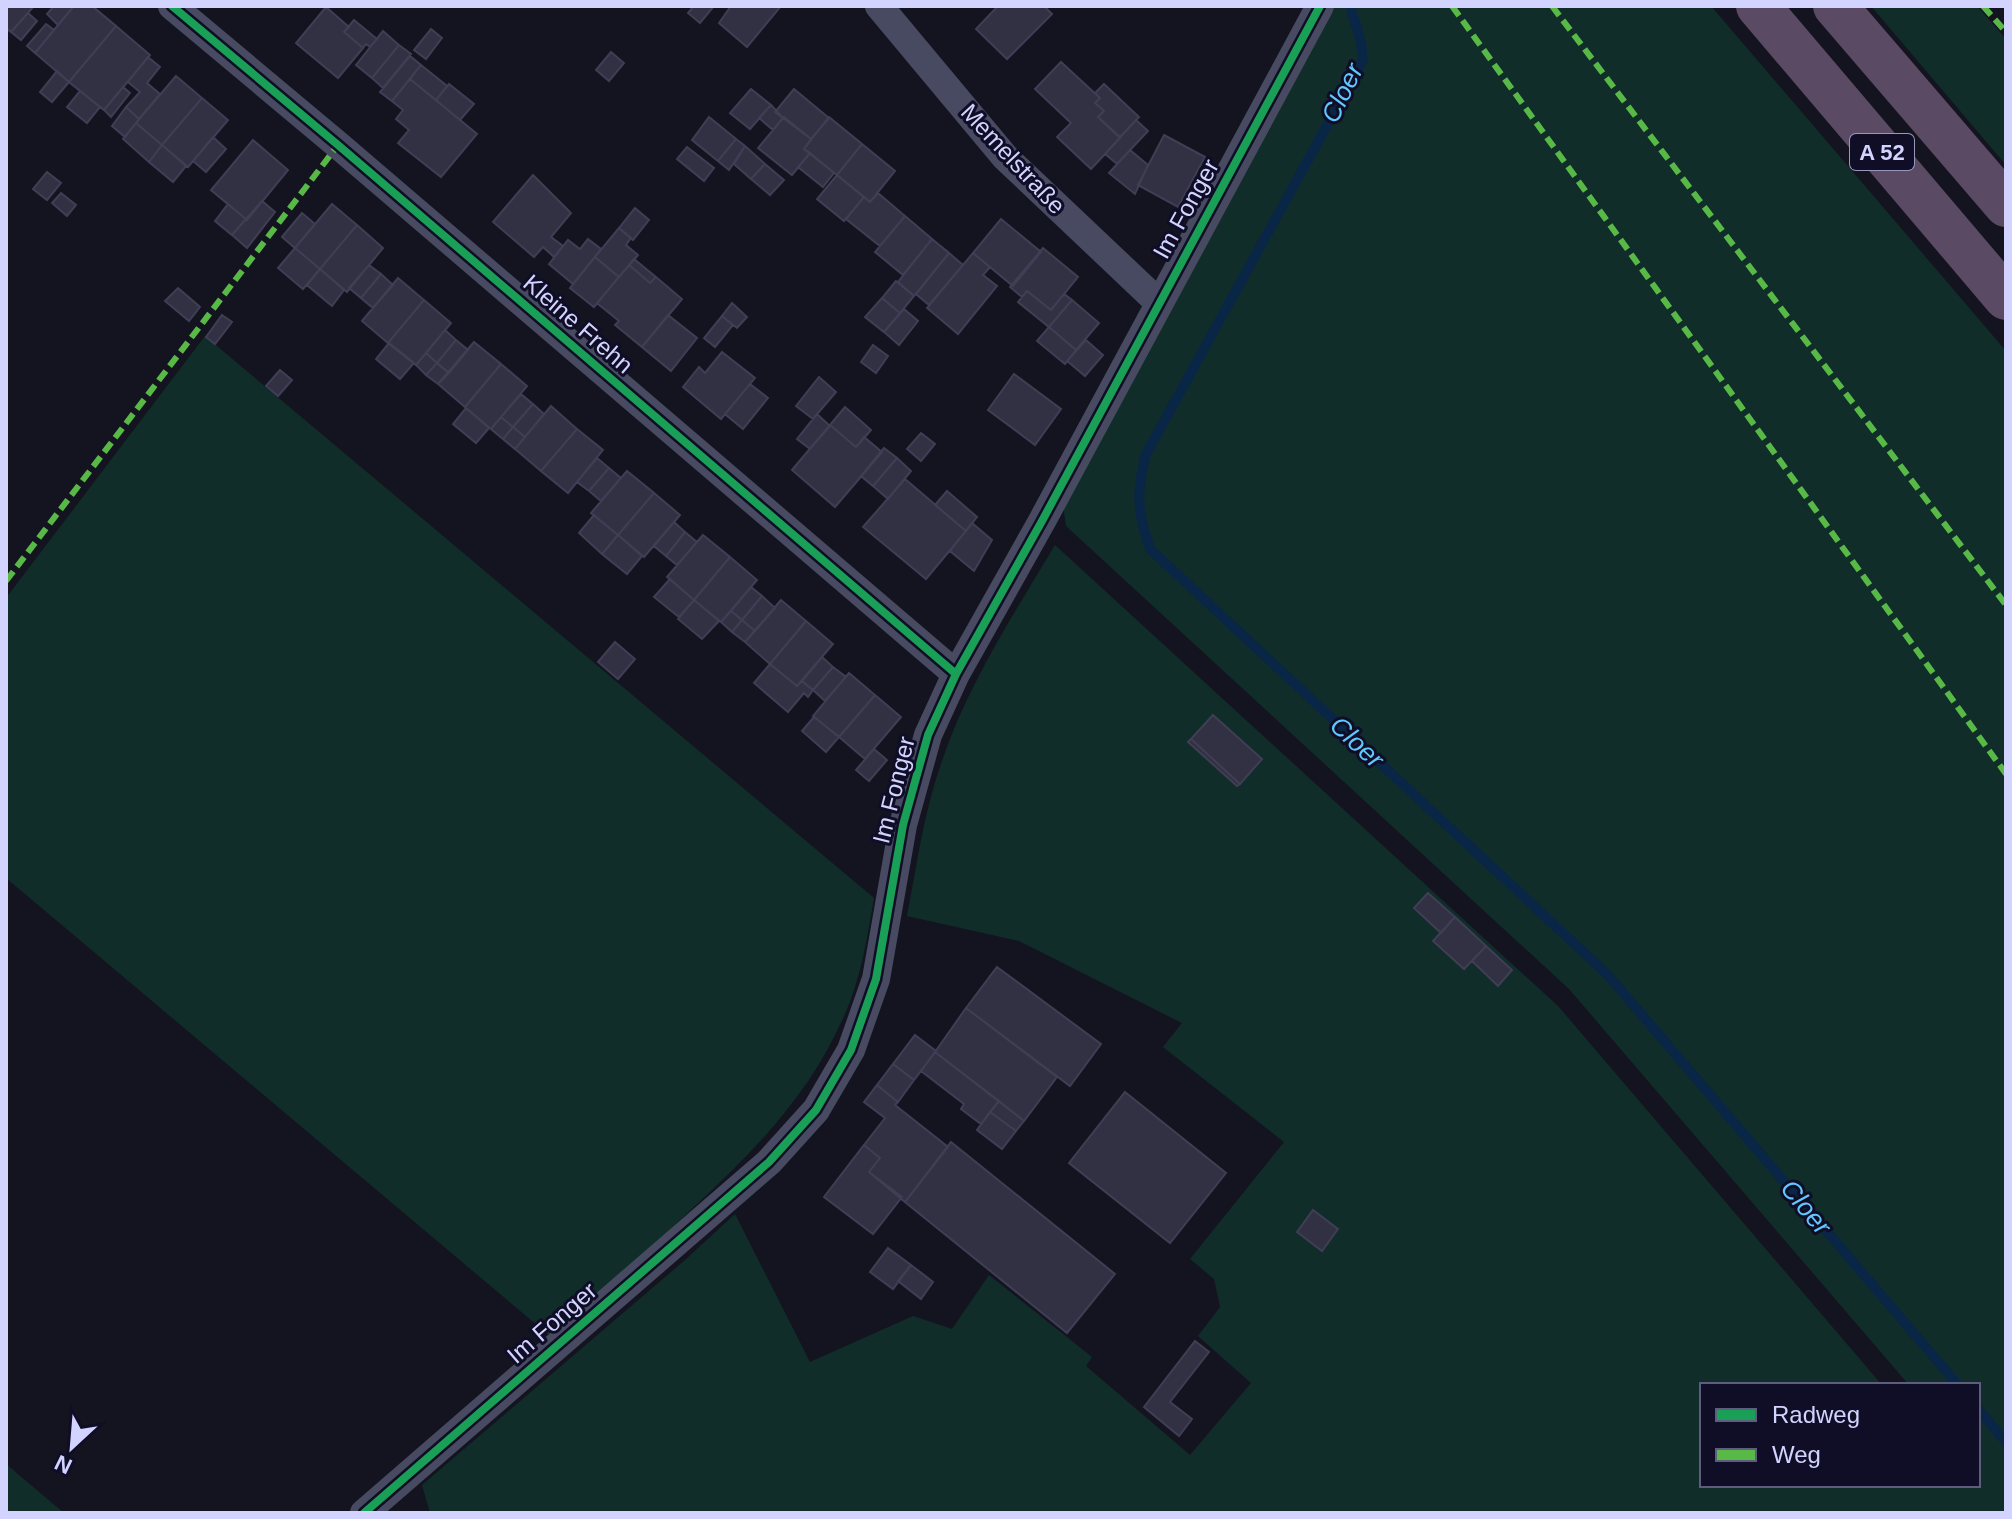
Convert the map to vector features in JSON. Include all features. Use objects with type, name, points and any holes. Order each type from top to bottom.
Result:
[{"type":"highway","name":"A 52","points":[[1758,6],[2006,298]]},
{"type":"highway","name":"A 52","points":[[1835,6],[2006,205]]},
{"type":"street","name":"Kleine Frehn","points":[[172,6],[956,674]]},
{"type":"street","name":"Memelstraße","points":[[879,6],[1005,157],[1158,302]]},
{"type":"street","name":"Im Fonger","points":[[364,1513],[769,1162],[816,1110],[851,1050],[876,979],[903,825],[928,735],[956,674],[1320,6]]},
{"type":"green space","points":[[1333,6],[1711,6],[2006,351],[2006,1513],[430,1513],[422,1485],[735,1214],[810,1362],[913,1316],[952,1329],[989,1275],[1092,1357],[1086,1366],[1190,1455],[1251,1383],[1198,1336],[1220,1307],[1214,1279],[1190,1259],[1284,1142],[1163,1047],[1182,1023],[1019,941],[907,916],[930,799],[953,732],[993,650],[1055,545],[1558,1006],[1880,1383],[1700,1383],[1700,1487],[1980,1487],[1980,1383],[1907,1383],[1569,989],[1066,526],[1063,506]]},
{"type":"green space","points":[[1871,6],[1977,6],[2006,39],[2006,165]]},
{"type":"green space","points":[[205,336],[874,898],[863,958],[850,1002],[815,1071],[798,1095],[780,1119],[718,1185],[550,1336],[6,878],[6,598]]},
{"type":"green space","points":[[6,1464],[64,1513],[6,1513]]},
{"type":"building","points":[[6,6],[34,6],[11,32],[6,28]]},
{"type":"building","points":[[54,6],[74,6],[58,25],[47,14]]},
{"type":"building","points":[[74,6],[92,6],[116,26],[69,82],[35,53]]},
{"type":"building","points":[[694,6],[714,6],[700,23],[688,13]]},
{"type":"building","points":[[731,6],[781,6],[747,47],[719,23]]},
{"type":"building","points":[[998,6],[1044,6],[1052,14],[1007,59],[976,29]]},
{"type":"building","points":[[326,7],[349,27],[344,32],[363,48],[338,78],[296,43]]},
{"type":"building","points":[[28,13],[37,21],[21,40],[11,32]]},
{"type":"building","points":[[354,20],[377,39],[370,47],[366,44],[363,48],[344,32]]},
{"type":"building","points":[[46,24],[54,30],[35,53],[27,46]]},
{"type":"building","points":[[116,26],[150,55],[104,110],[69,82]]},
{"type":"building","points":[[431,29],[442,38],[426,59],[414,50]]},
{"type":"building","points":[[383,31],[399,45],[372,78],[356,65]]},
{"type":"building","points":[[399,45],[411,54],[383,88],[372,78]]},
{"type":"building","points":[[611,52],[624,63],[609,81],[596,70]]},
{"type":"building","points":[[410,56],[421,65],[392,101],[380,92]]},
{"type":"building","points":[[148,57],[160,67],[147,83],[160,94],[139,119],[126,107],[140,92],[128,82]]},
{"type":"building","points":[[1061,62],[1100,98],[1095,103],[1104,111],[1098,117],[1120,138],[1091,169],[1057,137],[1071,123],[1035,89]]},
{"type":"building","points":[[421,65],[447,86],[436,100],[410,79]]},
{"type":"building","points":[[57,71],[69,82],[52,102],[40,92]]},
{"type":"building","points":[[176,76],[202,98],[162,145],[136,123]]},
{"type":"building","points":[[410,79],[477,134],[441,177],[398,143],[409,130],[396,119],[403,110],[392,101]]},
{"type":"building","points":[[449,84],[474,104],[460,120],[436,100]]},
{"type":"building","points":[[1104,84],[1139,117],[1120,137],[1098,117],[1104,111],[1095,103],[1100,98],[1095,93]]},
{"type":"building","points":[[123,87],[130,93],[111,117],[104,110]]},
{"type":"building","points":[[751,89],[771,105],[750,129],[730,113]]},
{"type":"building","points":[[794,89],[829,118],[811,139],[775,112]]},
{"type":"building","points":[[80,91],[100,107],[87,123],[67,107]]},
{"type":"building","points":[[202,98],[228,120],[188,167],[162,145]]},
{"type":"building","points":[[771,105],[783,118],[773,130],[759,118]]},
{"type":"building","points":[[126,107],[139,119],[125,137],[112,126]]},
{"type":"building","points":[[709,117],[736,139],[718,161],[692,140]]},
{"type":"building","points":[[784,117],[811,139],[804,149],[810,153],[792,175],[758,148]]},
{"type":"building","points":[[829,117],[862,144],[837,175],[804,149]]},
{"type":"building","points":[[1136,120],[1148,131],[1117,164],[1105,154]]},
{"type":"building","points":[[136,123],[162,145],[149,162],[123,139]]},
{"type":"building","points":[[1164,135],[1205,157],[1178,207],[1138,185]]},
{"type":"building","points":[[213,137],[226,149],[206,172],[193,161]]},
{"type":"building","points":[[736,139],[745,146],[729,170],[718,161]]},
{"type":"building","points":[[253,140],[288,170],[247,220],[211,190]]},
{"type":"building","points":[[862,144],[895,171],[870,202],[837,175]]},
{"type":"building","points":[[162,145],[186,166],[173,182],[149,162]]},
{"type":"building","points":[[745,146],[765,164],[751,179],[734,164]]},
{"type":"building","points":[[687,147],[714,168],[704,181],[677,159]]},
{"type":"building","points":[[1130,150],[1148,165],[1135,194],[1109,173]]},
{"type":"building","points":[[810,153],[834,173],[823,187],[798,167]]},
{"type":"building","points":[[765,164],[784,180],[770,195],[751,179]]},
{"type":"building","points":[[47,172],[61,183],[47,200],[33,189]]},
{"type":"building","points":[[533,175],[571,213],[551,237],[563,246],[554,257],[543,247],[534,257],[493,222]]},
{"type":"building","points":[[837,175],[864,197],[844,221],[817,199]]},
{"type":"building","points":[[61,193],[76,205],[67,216],[52,203]]},
{"type":"building","points":[[878,193],[905,216],[880,246],[846,219],[864,197],[870,202]]},
{"type":"building","points":[[262,201],[275,212],[247,248],[232,235]]},
{"type":"building","points":[[228,204],[246,219],[232,235],[215,221]]},
{"type":"building","points":[[332,204],[357,225],[320,269],[295,248]]},
{"type":"building","points":[[635,208],[649,220],[633,240],[619,228]]},
{"type":"building","points":[[302,213],[315,224],[295,248],[282,237]]},
{"type":"building","points":[[905,216],[932,239],[903,275],[875,252]]},
{"type":"building","points":[[1001,219],[1041,252],[1013,286],[973,253]]},
{"type":"building","points":[[357,225],[383,248],[347,292],[320,269]]},
{"type":"building","points":[[619,228],[631,238],[626,245],[638,255],[619,277],[595,257]]},
{"type":"building","points":[[588,239],[601,249],[573,284],[549,264],[568,240],[580,249]]},
{"type":"building","points":[[932,239],[949,253],[914,296],[898,282]]},
{"type":"building","points":[[295,248],[320,269],[303,289],[278,268]]},
{"type":"building","points":[[1043,248],[1078,277],[1051,310],[1027,291],[1022,297],[1010,287]]},
{"type":"building","points":[[949,253],[963,265],[929,305],[916,294]]},
{"type":"building","points":[[973,253],[990,267],[983,275],[997,286],[958,334],[927,308]]},
{"type":"building","points":[[595,257],[619,277],[594,307],[570,288]]},
{"type":"building","points":[[634,259],[656,277],[650,283],[629,265]]},
{"type":"building","points":[[369,265],[381,274],[361,298],[349,288]]},
{"type":"building","points":[[629,265],[650,283],[656,277],[682,299],[642,347],[615,325],[619,321],[597,303]]},
{"type":"building","points":[[320,269],[344,290],[332,306],[307,285]]},
{"type":"building","points":[[381,274],[393,285],[373,308],[361,298]]},
{"type":"building","points":[[398,278],[424,300],[388,343],[362,321]]},
{"type":"building","points":[[896,281],[914,296],[900,313],[882,298]]},
{"type":"building","points":[[178,288],[200,307],[189,321],[165,301]]},
{"type":"building","points":[[1027,291],[1051,310],[1064,294],[1072,300],[1049,327],[1018,302]]},
{"type":"building","points":[[882,298],[900,313],[884,332],[865,317]]},
{"type":"building","points":[[424,300],[451,323],[416,365],[388,343]]},
{"type":"building","points":[[1072,300],[1099,323],[1076,350],[1049,327]]},
{"type":"building","points":[[732,303],[747,317],[737,328],[722,316]]},
{"type":"building","points":[[904,309],[918,321],[899,345],[884,332]]},
{"type":"building","points":[[222,315],[232,322],[215,344],[206,337]]},
{"type":"building","points":[[668,315],[697,338],[671,371],[642,347]]},
{"type":"building","points":[[722,316],[733,325],[715,347],[704,338]]},
{"type":"building","points":[[1049,327],[1076,350],[1065,364],[1037,341]]},
{"type":"building","points":[[445,330],[456,340],[437,363],[426,353]]},
{"type":"building","points":[[456,340],[468,350],[449,373],[437,363]]},
{"type":"building","points":[[1086,340],[1103,355],[1085,376],[1067,361]]},
{"type":"building","points":[[474,342],[501,364],[465,407],[438,384]]},
{"type":"building","points":[[389,343],[414,363],[400,379],[376,359]]},
{"type":"building","points":[[873,345],[888,356],[876,373],[861,362]]},
{"type":"building","points":[[722,352],[755,378],[721,419],[683,387],[699,367],[705,373]]},
{"type":"building","points":[[426,353],[437,363],[426,375],[416,365]]},
{"type":"building","points":[[437,363],[449,373],[438,384],[426,375]]},
{"type":"building","points":[[501,364],[527,386],[491,429],[465,407]]},
{"type":"building","points":[[280,370],[292,380],[278,396],[266,386]]},
{"type":"building","points":[[1014,374],[1061,409],[1035,445],[988,410]]},
{"type":"building","points":[[819,377],[836,392],[813,419],[796,406]]},
{"type":"building","points":[[750,384],[768,398],[743,429],[725,414]]},
{"type":"building","points":[[521,394],[533,404],[513,427],[501,417]]},
{"type":"building","points":[[533,404],[544,414],[525,437],[513,427]]},
{"type":"building","points":[[551,406],[577,429],[541,471],[515,449]]},
{"type":"building","points":[[845,407],[871,430],[856,447],[830,425]]},
{"type":"building","points":[[466,408],[489,428],[476,443],[453,424]]},
{"type":"building","points":[[817,414],[830,426],[810,449],[797,439]]},
{"type":"building","points":[[501,417],[513,427],[503,439],[491,429]]},
{"type":"building","points":[[830,425],[856,447],[864,437],[882,452],[835,507],[792,470]]},
{"type":"building","points":[[513,427],[525,437],[515,449],[503,439]]},
{"type":"building","points":[[577,429],[603,450],[568,493],[541,471]]},
{"type":"building","points":[[921,433],[935,444],[921,461],[907,449]]},
{"type":"building","points":[[884,448],[897,458],[873,486],[861,476]]},
{"type":"building","points":[[597,458],[609,468],[589,491],[577,482]]},
{"type":"building","points":[[897,458],[911,471],[888,499],[873,486]]},
{"type":"building","points":[[609,468],[621,478],[601,501],[589,491]]},
{"type":"building","points":[[627,471],[654,493],[618,535],[591,513]]},
{"type":"building","points":[[905,479],[966,531],[926,579],[863,527]]},
{"type":"building","points":[[947,491],[977,517],[966,531],[935,505]]},
{"type":"building","points":[[654,493],[680,515],[644,557],[618,535]]},
{"type":"building","points":[[594,515],[618,535],[602,554],[579,533]]},
{"type":"building","points":[[674,522],[685,532],[666,556],[654,546]]},
{"type":"building","points":[[972,523],[992,540],[974,571],[950,551]]},
{"type":"building","points":[[685,532],[697,542],[677,565],[666,556]]},
{"type":"building","points":[[618,535],[642,556],[627,574],[602,554]]},
{"type":"building","points":[[703,535],[730,557],[694,600],[667,577]]},
{"type":"building","points":[[730,557],[757,580],[721,622],[694,600]]},
{"type":"building","points":[[670,579],[694,600],[679,617],[654,597]]},
{"type":"building","points":[[751,587],[762,596],[742,620],[731,611]]},
{"type":"building","points":[[762,596],[775,608],[755,631],[742,620]]},
{"type":"building","points":[[694,600],[719,621],[702,639],[678,619]]},
{"type":"building","points":[[781,600],[806,621],[770,664],[745,642]]},
{"type":"building","points":[[731,611],[742,620],[732,632],[721,622]]},
{"type":"building","points":[[742,620],[755,631],[745,642],[732,632]]},
{"type":"building","points":[[806,621],[833,644],[797,686],[770,664]]},
{"type":"building","points":[[615,642],[635,659],[618,679],[598,662]]},
{"type":"building","points":[[822,657],[833,667],[813,690],[802,681]]},
{"type":"building","points":[[770,664],[797,686],[802,681],[813,690],[808,697],[804,693],[788,712],[754,683]]},
{"type":"building","points":[[833,667],[846,677],[825,701],[813,690]]},
{"type":"building","points":[[849,673],[875,695],[839,737],[813,716]]},
{"type":"building","points":[[875,695],[901,717],[865,759],[839,737]]},
{"type":"building","points":[[1213,715],[1262,759],[1240,784],[1191,739]]},
{"type":"building","points":[[814,717],[839,737],[826,752],[802,731]]},
{"type":"building","points":[[1191,739],[1240,784],[1237,786],[1188,742]]},
{"type":"building","points":[[874,749],[887,760],[869,781],[856,770]]},
{"type":"building","points":[[1428,893],[1455,917],[1441,933],[1414,908]]},
{"type":"building","points":[[1455,917],[1486,946],[1464,969],[1433,941]]},
{"type":"building","points":[[1486,946],[1512,970],[1498,986],[1472,961]]},
{"type":"building","points":[[997,967],[1101,1044],[1070,1086],[966,1008]]},
{"type":"building","points":[[966,1008],[1057,1077],[1024,1121],[935,1052]]},
{"type":"building","points":[[915,1035],[936,1051],[914,1080],[893,1064]]},
{"type":"building","points":[[935,1052],[999,1101],[981,1124],[961,1109],[964,1104],[921,1071]]},
{"type":"building","points":[[893,1064],[914,1080],[898,1102],[877,1085]]},
{"type":"building","points":[[877,1085],[898,1102],[895,1105],[948,1147],[905,1202],[869,1172],[880,1158],[864,1145],[885,1118],[864,1102]]},
{"type":"building","points":[[1125,1092],[1226,1173],[1170,1243],[1069,1163]]},
{"type":"building","points":[[999,1101],[1024,1121],[1016,1131],[990,1112]]},
{"type":"building","points":[[990,1112],[1016,1131],[1002,1149],[977,1130]]},
{"type":"building","points":[[951,1142],[1115,1274],[1067,1333],[905,1202]]},
{"type":"building","points":[[864,1145],[880,1158],[869,1172],[902,1197],[873,1234],[824,1197]]},
{"type":"building","points":[[1313,1210],[1338,1229],[1322,1251],[1297,1232]]},
{"type":"building","points":[[888,1248],[911,1265],[893,1289],[870,1272]]},
{"type":"building","points":[[911,1265],[933,1282],[921,1299],[898,1281]]},
{"type":"building","points":[[1195,1341],[1209,1352],[1170,1402],[1192,1419],[1179,1436],[1144,1407]]},
{"type":"waterway","name":"Cloer","points":[[1351,9],[1363,60],[1146,454],[1139,502],[1150,549],[1607,974],[1956,1383]]},
{"type":"waterway","name":"Cloer","points":[[1980,1411],[2006,1442]]},
{"type":"marked path","points":[[1452,6],[2006,774]]},
{"type":"marked path","points":[[1552,6],[2006,605]]},
{"type":"marked path","points":[[1983,6],[2006,32]]},
{"type":"marked path","points":[[6,581],[338,145]]},
{"type":"cycle path","points":[[172,6],[956,674]]},
{"type":"cycle path","points":[[364,1513],[769,1162],[816,1110],[851,1050],[876,979],[903,825],[928,735],[956,674],[1320,6]]}]
